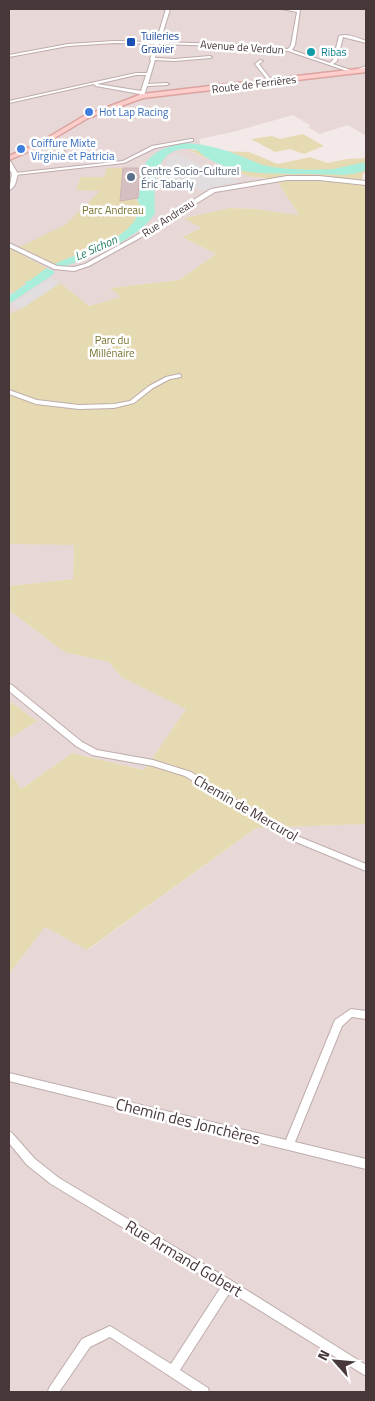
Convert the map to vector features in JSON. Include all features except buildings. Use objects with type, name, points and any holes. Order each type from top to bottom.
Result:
[{"type":"main road","name":"Route de Ferrières","points":[[9,158],[35,147],[86,117],[143,94],[271,82],[366,69]]},
{"type":"street","points":[[91,84],[143,94],[168,9]]},
{"type":"street","points":[[284,9],[299,11],[293,45],[289,50]]},
{"type":"street","points":[[332,63],[335,61],[341,36],[366,42]]},
{"type":"street","name":"Avenue de Verdun","points":[[9,56],[68,45],[114,42],[256,46],[289,50],[332,63],[353,72]]},
{"type":"street","points":[[152,60],[210,57]]},
{"type":"street","points":[[262,61],[257,64],[271,82]]},
{"type":"street","points":[[9,102],[136,74],[148,74]]},
{"type":"street","points":[[145,85],[167,84]]},
{"type":"street","points":[[48,139],[56,141],[64,154]]},
{"type":"street","points":[[15,174],[124,162],[154,147],[191,140]]},
{"type":"street","points":[[9,163],[15,174],[9,189]]},
{"type":"street","name":"Rue Andreau","points":[[9,245],[56,268],[74,269],[136,238],[207,193],[219,188],[287,178],[319,178],[366,183]]},
{"type":"street","points":[[9,392],[36,402],[79,407],[114,406],[132,402],[151,387],[168,378],[180,376]]},
{"type":"street","name":"Chemin de Mercurol","points":[[9,687],[48,720],[95,753],[153,763],[188,774],[287,835],[366,868]]},
{"type":"street","points":[[289,1145],[338,1022],[351,1013],[366,1015]]},
{"type":"street","name":"Chemin des Jonchères","points":[[9,1077],[366,1164]]},
{"type":"street","name":"Rue Armand Gobert","points":[[9,1136],[32,1162],[55,1181],[228,1285],[366,1372]]},
{"type":"street","points":[[173,1372],[228,1285]]},
{"type":"street","points":[[53,1392],[86,1343],[110,1331],[204,1392]]},
{"type":"shaded area","points":[[9,9],[366,9],[366,136],[348,125],[320,134],[293,115],[233,132],[199,139],[201,145],[189,151],[248,176],[277,181],[299,215],[256,209],[230,208],[185,218],[201,228],[182,237],[216,254],[179,280],[111,288],[122,297],[94,305],[21,309],[9,314]]},
{"type":"shaded area","points":[[176,153],[241,181],[202,191],[167,177],[168,175],[164,173],[167,158]]},
{"type":"shaded area","points":[[51,277],[60,283],[21,309],[11,304]]},
{"type":"shaded area","points":[[9,544],[74,544],[73,579],[9,586]]},
{"type":"shaded area","points":[[9,610],[64,652],[109,662],[121,677],[186,709],[144,770],[72,753],[21,789],[9,771],[9,739],[37,721],[9,701]]},
{"type":"shaded area","points":[[366,824],[366,1392],[9,1392],[9,974],[45,927],[88,950],[256,828]]},
{"type":"green space","points":[[303,134],[324,146],[304,154],[290,149],[275,152],[251,139],[272,136],[280,139]]},
{"type":"green space","points":[[188,150],[249,152],[278,164],[310,157],[328,163],[366,158],[366,172],[363,173],[362,180],[302,176],[269,179],[248,176]]},
{"type":"green space","name":"Parc Andreau","points":[[107,168],[139,168],[138,196],[133,196],[140,205],[137,217],[129,228],[98,247],[53,265],[19,247],[65,225],[100,191],[76,190],[81,177],[104,177]]},
{"type":"green space","name":"Parc du Millénaire","points":[[309,180],[366,185],[366,824],[256,828],[87,950],[45,927],[9,974],[9,771],[21,789],[72,753],[144,770],[186,709],[121,677],[109,662],[64,652],[9,610],[9,586],[73,579],[74,545],[9,544],[9,314],[21,309],[60,283],[89,306],[121,297],[110,288],[179,280],[216,254],[182,237],[201,228],[184,218],[230,208],[256,209],[299,215],[277,181]]},
{"type":"green space","points":[[9,248],[47,268],[14,292],[9,291]]},
{"type":"green space","points":[[9,701],[37,721],[9,739]]},
{"type":"water","points":[[182,143],[218,148],[272,167],[311,170],[359,166],[364,171],[351,174],[251,172],[236,170],[222,165],[209,159],[197,150],[183,149],[172,152],[165,158],[156,178],[155,213],[147,223],[125,240],[99,253],[60,268],[53,265],[97,247],[120,235],[128,228],[139,211],[140,205],[137,199],[145,165],[160,150]]},
{"type":"water","points":[[47,268],[54,271],[54,274],[9,304],[9,296],[26,284],[25,281],[29,281]]},
{"type":"waterway","name":"Le Sichon","points":[[336,171],[349,171],[366,166]]},
{"type":"place","name":"Tuileries Gravier","points":[[131,42]]},
{"type":"place","name":"Ribas","points":[[311,52]]},
{"type":"place","name":"Hot Lap Racing","points":[[89,112]]},
{"type":"place","name":"Coiffure Mixte Virginie et Patricia","points":[[21,149]]},
{"type":"place","name":"Centre Socio-Culturel Éric Tabarly","points":[[131,177]]}]
